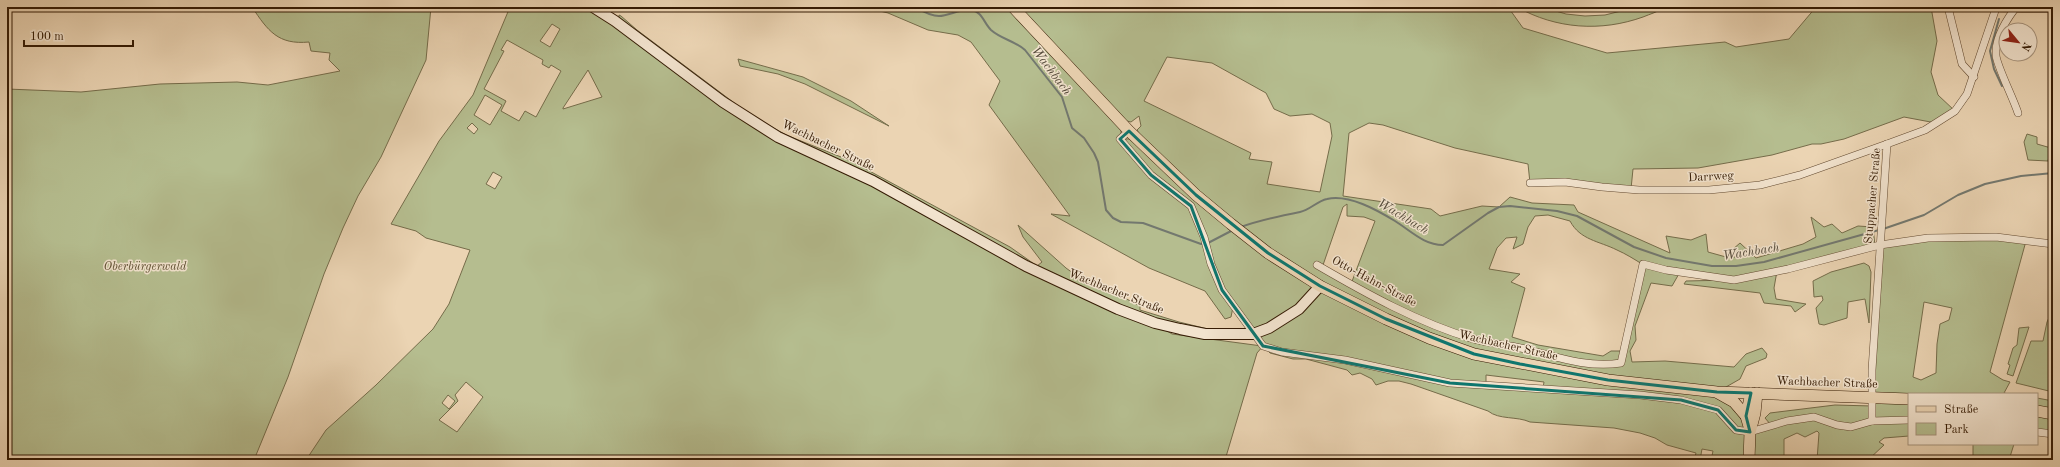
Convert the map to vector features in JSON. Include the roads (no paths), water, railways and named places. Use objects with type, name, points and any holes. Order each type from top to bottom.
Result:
[{"type":"main road","points":[[1013,7],[1128,131],[1196,195],[1268,253],[1320,286]]},
{"type":"main road","name":"Wachbacher Straße","points":[[1320,286],[1386,319],[1429,338],[1474,354],[1580,376],[1717,392],[1908,399]]},
{"type":"main road","points":[[1717,392],[1734,402],[1751,415]]},
{"type":"main road","points":[[1748,460],[1754,393]]},
{"type":"main road","points":[[1751,415],[1765,400],[1779,394]]},
{"type":"main road","points":[[2038,411],[2053,414]]},
{"type":"street","name":"Wachbacher Straße","points":[[593,7],[615,20],[723,102],[778,137],[872,181],[1038,272],[1118,309],[1155,323],[1205,334],[1253,334],[1269,328],[1299,309],[1320,286]]},
{"type":"street","points":[[1948,7],[1962,64],[1974,77]]},
{"type":"street","name":"Stuppacher Straße","points":[[1872,421],[1872,370],[1887,144],[1925,130],[1952,114],[1967,94],[1974,77],[1996,8],[2014,10],[2029,7],[2050,8]]},
{"type":"street","points":[[2014,10],[2003,24],[1996,57],[2013,96],[2018,113]]},
{"type":"street","points":[[1128,131],[1120,139],[1151,175],[1192,206],[1204,237],[1211,264],[1222,290],[1263,346],[1282,352],[1345,360],[1450,383],[1640,395],[1700,403],[1718,410],[1736,430],[1750,432],[1787,420],[1814,417],[1837,425],[1851,427],[1872,421],[1908,420]]},
{"type":"street","name":"Darrweg","points":[[1530,183],[1565,182],[1602,187],[1654,190],[1709,190],[1760,185],[1800,175],[1887,144]]},
{"type":"street","points":[[1880,241],[1928,238],[1996,237],[2053,244]]},
{"type":"street","name":"Otto-Hahn-Straße","points":[[1317,265],[1397,310],[1474,339],[1518,347],[1584,364],[1606,365],[1621,362],[1642,264],[1666,270],[1734,280],[1788,269],[1880,241]]},
{"type":"street","points":[[2038,432],[2053,434]]},
{"type":"waterway","name":"Wachbach","points":[[915,7],[936,16],[943,16],[964,10],[975,11],[981,15],[991,30],[1025,50],[1062,97],[1072,128],[1084,138],[1094,153],[1098,162],[1106,210],[1113,218],[1121,222],[1143,223],[1201,244],[1208,243],[1233,230]]},
{"type":"waterway","points":[[1999,19],[1990,51],[1994,69],[2002,86]]},
{"type":"waterway","name":"Wachbach","points":[[1883,229],[1924,215],[1958,195],[1985,184],[2021,176],[2053,173]]},
{"type":"waterway","name":"Wachbach","points":[[1241,227],[1263,220],[1304,211],[1327,199],[1336,198],[1362,204],[1380,212],[1424,240],[1430,243],[1443,245],[1488,213],[1499,207],[1510,206],[1557,211],[1577,216],[1634,247],[1666,258],[1712,266],[1736,266],[1764,262],[1879,230]]},
{"type":"park label","name":"Oberbürgerwald","points":[[145,267]]}]
